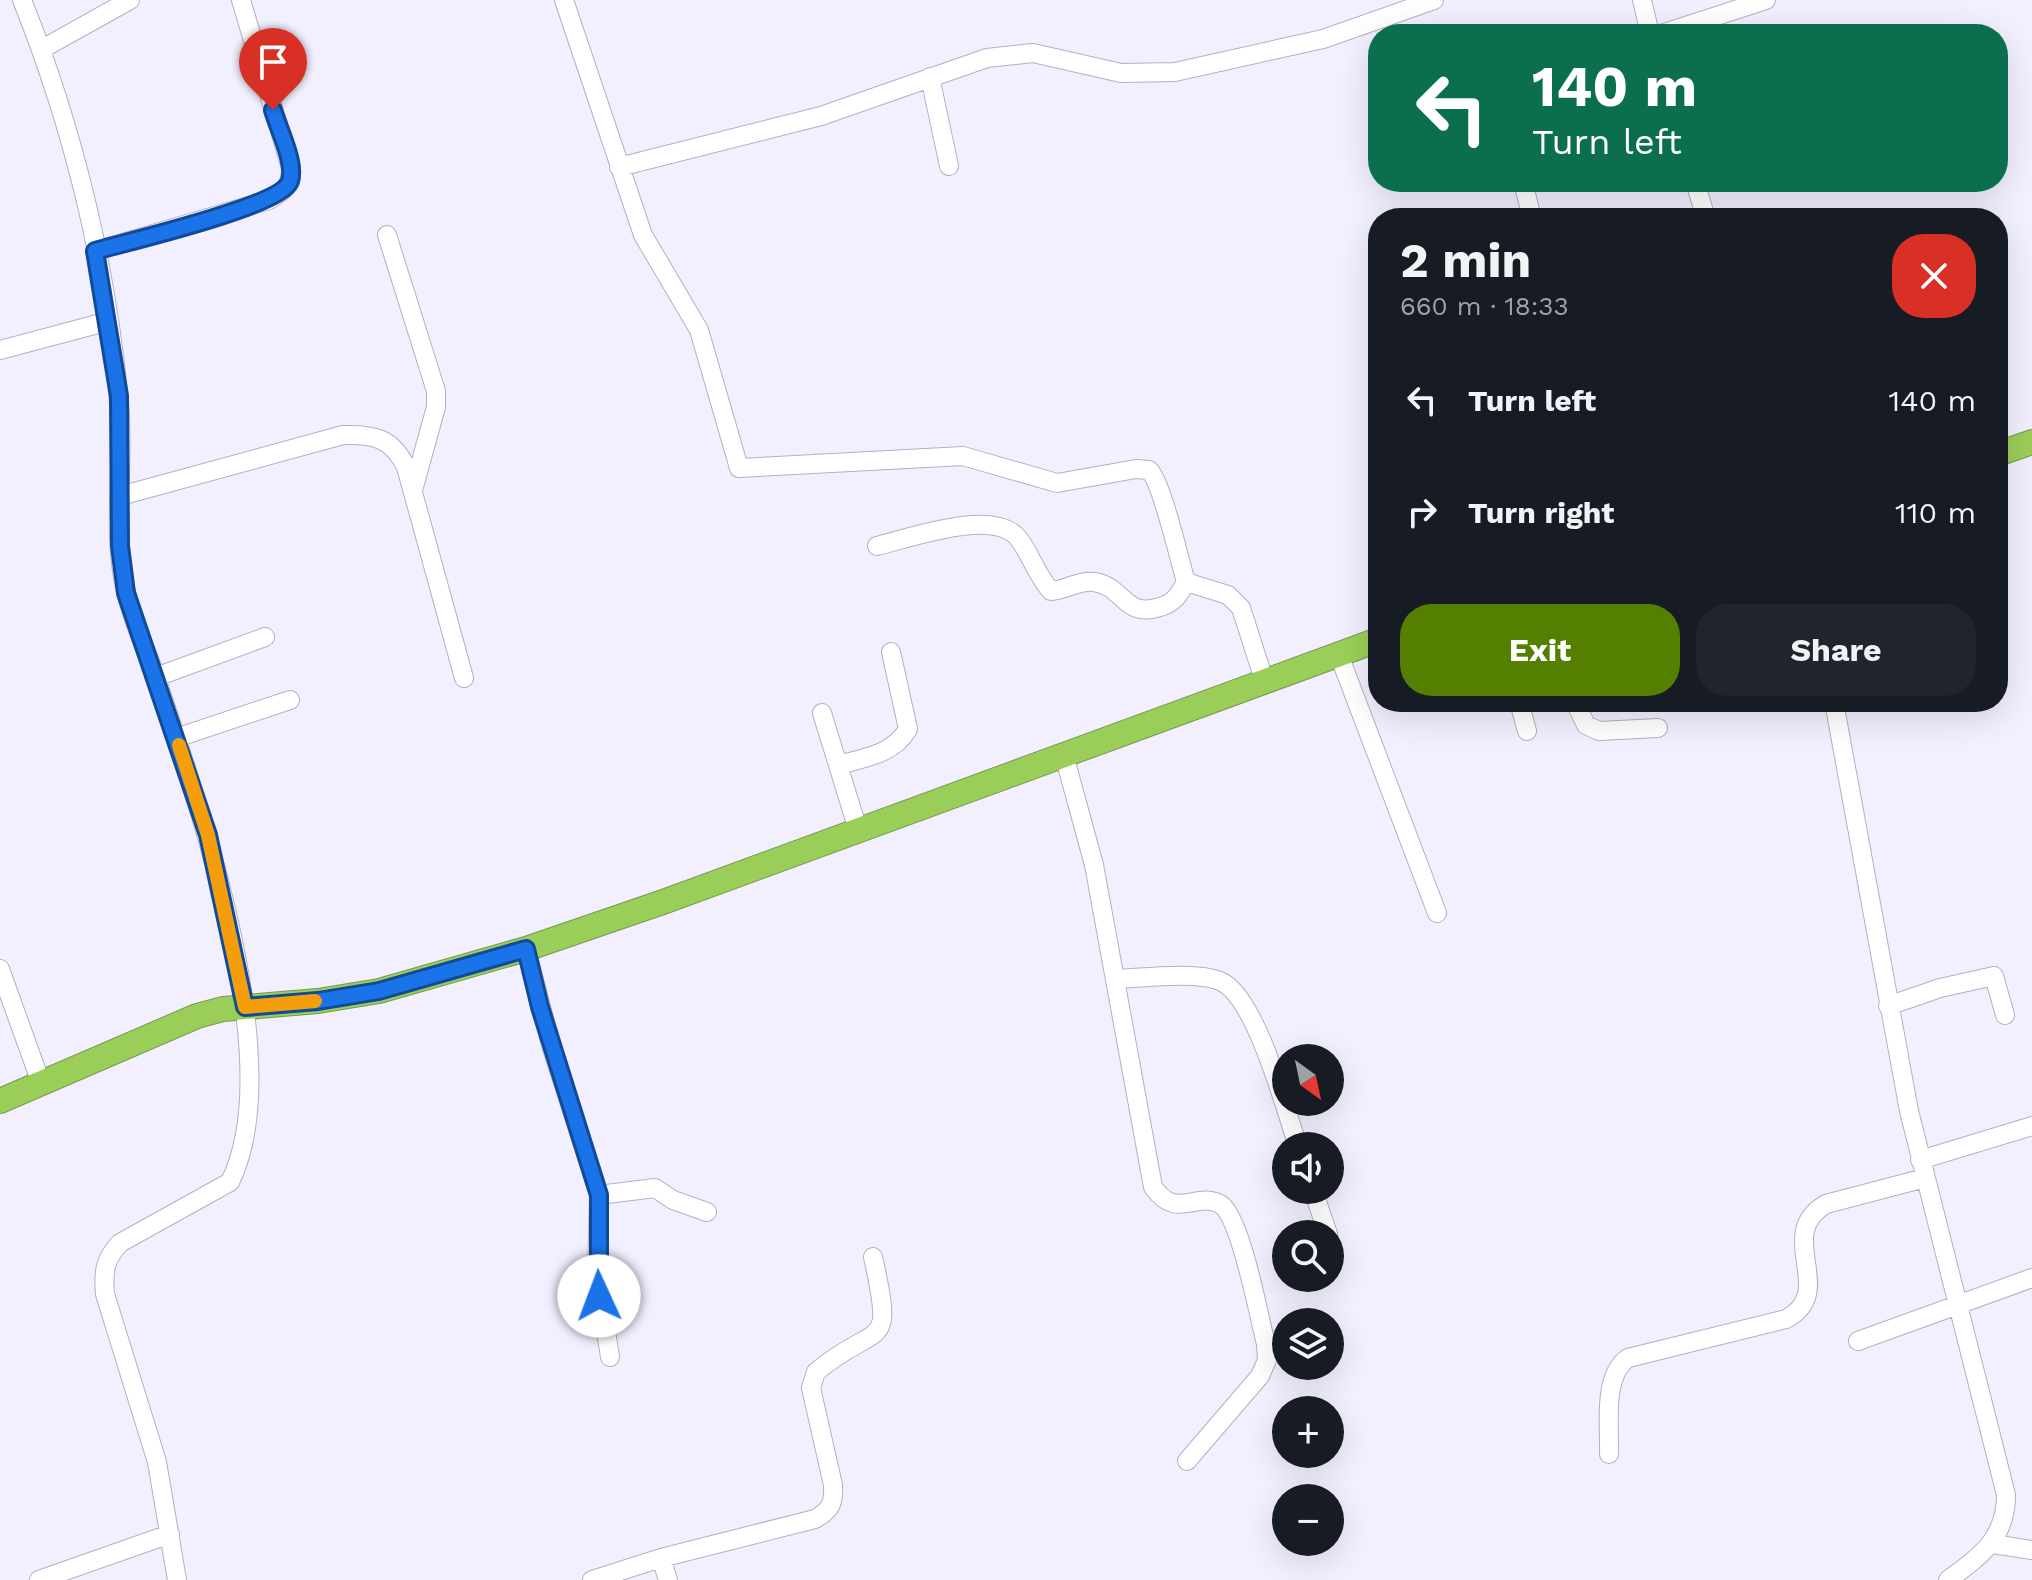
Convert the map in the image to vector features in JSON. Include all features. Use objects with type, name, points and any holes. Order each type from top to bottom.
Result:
[{"type":"highway","points":[[2008,450],[2032,442]]},
{"type":"highway","points":[[0,1101],[197,1016],[379,991],[526,949],[1368,644]]},
{"type":"street","points":[[22,0],[42,49],[64,120],[109,321],[121,422],[121,563],[126,593],[208,835],[245,1007],[249,1104],[238,1166],[230,1182],[120,1243],[107,1256],[104,1273],[105,1294],[157,1462],[177,1580]]},
{"type":"street","points":[[42,49],[130,0]]},
{"type":"street","points":[[95,251],[269,200],[284,191],[291,180],[291,168],[241,0]]},
{"type":"street","points":[[564,0],[643,235],[699,330],[739,468],[963,456],[1057,483],[1136,469],[1149,470],[1161,487],[1167,523],[1186,582]]},
{"type":"street","points":[[619,167],[821,116],[987,58],[1033,53],[1121,73],[1175,72],[1323,39],[1434,0]]},
{"type":"street","points":[[1642,0],[1648,24]]},
{"type":"street","points":[[1692,24],[1766,0]]},
{"type":"street","points":[[930,77],[949,166]]},
{"type":"street","points":[[387,235],[436,391],[436,407],[413,490]]},
{"type":"street","points":[[0,350],[109,321]]},
{"type":"street","points":[[120,496],[343,435],[367,434],[385,440],[397,450],[413,490],[464,678]]},
{"type":"street","points":[[877,546],[976,524],[994,523],[1019,538],[1041,581],[1051,591],[1094,582],[1109,587],[1132,607],[1147,611],[1174,601],[1186,582]]},
{"type":"street","points":[[1186,582],[1228,595],[1241,608],[1265,683]]},
{"type":"street","points":[[156,677],[265,637]]},
{"type":"street","points":[[838,765],[889,749],[901,741],[908,729],[891,652]]},
{"type":"street","points":[[1339,655],[1437,913]]},
{"type":"street","points":[[176,738],[290,700]]},
{"type":"street","points":[[1522,712],[1527,731]]},
{"type":"street","points":[[1580,712],[1586,725],[1599,731],[1658,728]]},
{"type":"street","points":[[1836,712],[1888,1006],[1923,1169],[2006,1495],[2006,1514],[1993,1544],[1948,1580]]},
{"type":"street","points":[[822,713],[858,830]]},
{"type":"street","points":[[1064,755],[1094,865],[1153,1187],[1162,1199],[1173,1205],[1217,1202],[1226,1209],[1239,1242],[1266,1344],[1267,1360],[1260,1376],[1187,1461]]},
{"type":"street","points":[[526,949],[540,1007],[599,1195],[597,1274],[610,1357]]},
{"type":"street","points":[[0,969],[41,1083]]},
{"type":"street","points":[[1888,1006],[1940,988],[1994,976],[2005,1015]]},
{"type":"street","points":[[1115,979],[1210,978],[1234,991],[1261,1044],[1293,1132]]},
{"type":"street","points":[[1609,1454],[1612,1382],[1620,1364],[1628,1358],[1771,1323],[1797,1313],[1805,1306],[1808,1293],[1804,1232],[1806,1221],[1814,1212],[1826,1204],[2032,1126]]},
{"type":"street","points":[[599,1195],[655,1188],[673,1200],[707,1212]]},
{"type":"street","points":[[592,1580],[661,1558],[815,1519],[828,1512],[834,1500],[833,1485],[811,1388],[816,1372],[829,1361],[872,1338],[882,1326],[884,1307],[873,1257]]},
{"type":"street","points":[[1858,1341],[2032,1278]]},
{"type":"street","points":[[39,1580],[170,1534]]},
{"type":"street","points":[[1993,1544],[2032,1550]]},
{"type":"street","points":[[661,1558],[668,1580]]},
{"type":"slow traffic","points":[[179,745],[208,835],[245,1007],[315,1001]]},
{"type":"route","points":[[273,110],[291,168],[291,180],[284,191],[251,206],[95,251],[119,396],[119,529],[126,593],[208,835],[245,1007],[318,1001],[379,991],[526,949],[551,1045],[599,1195],[599,1296]]}]
